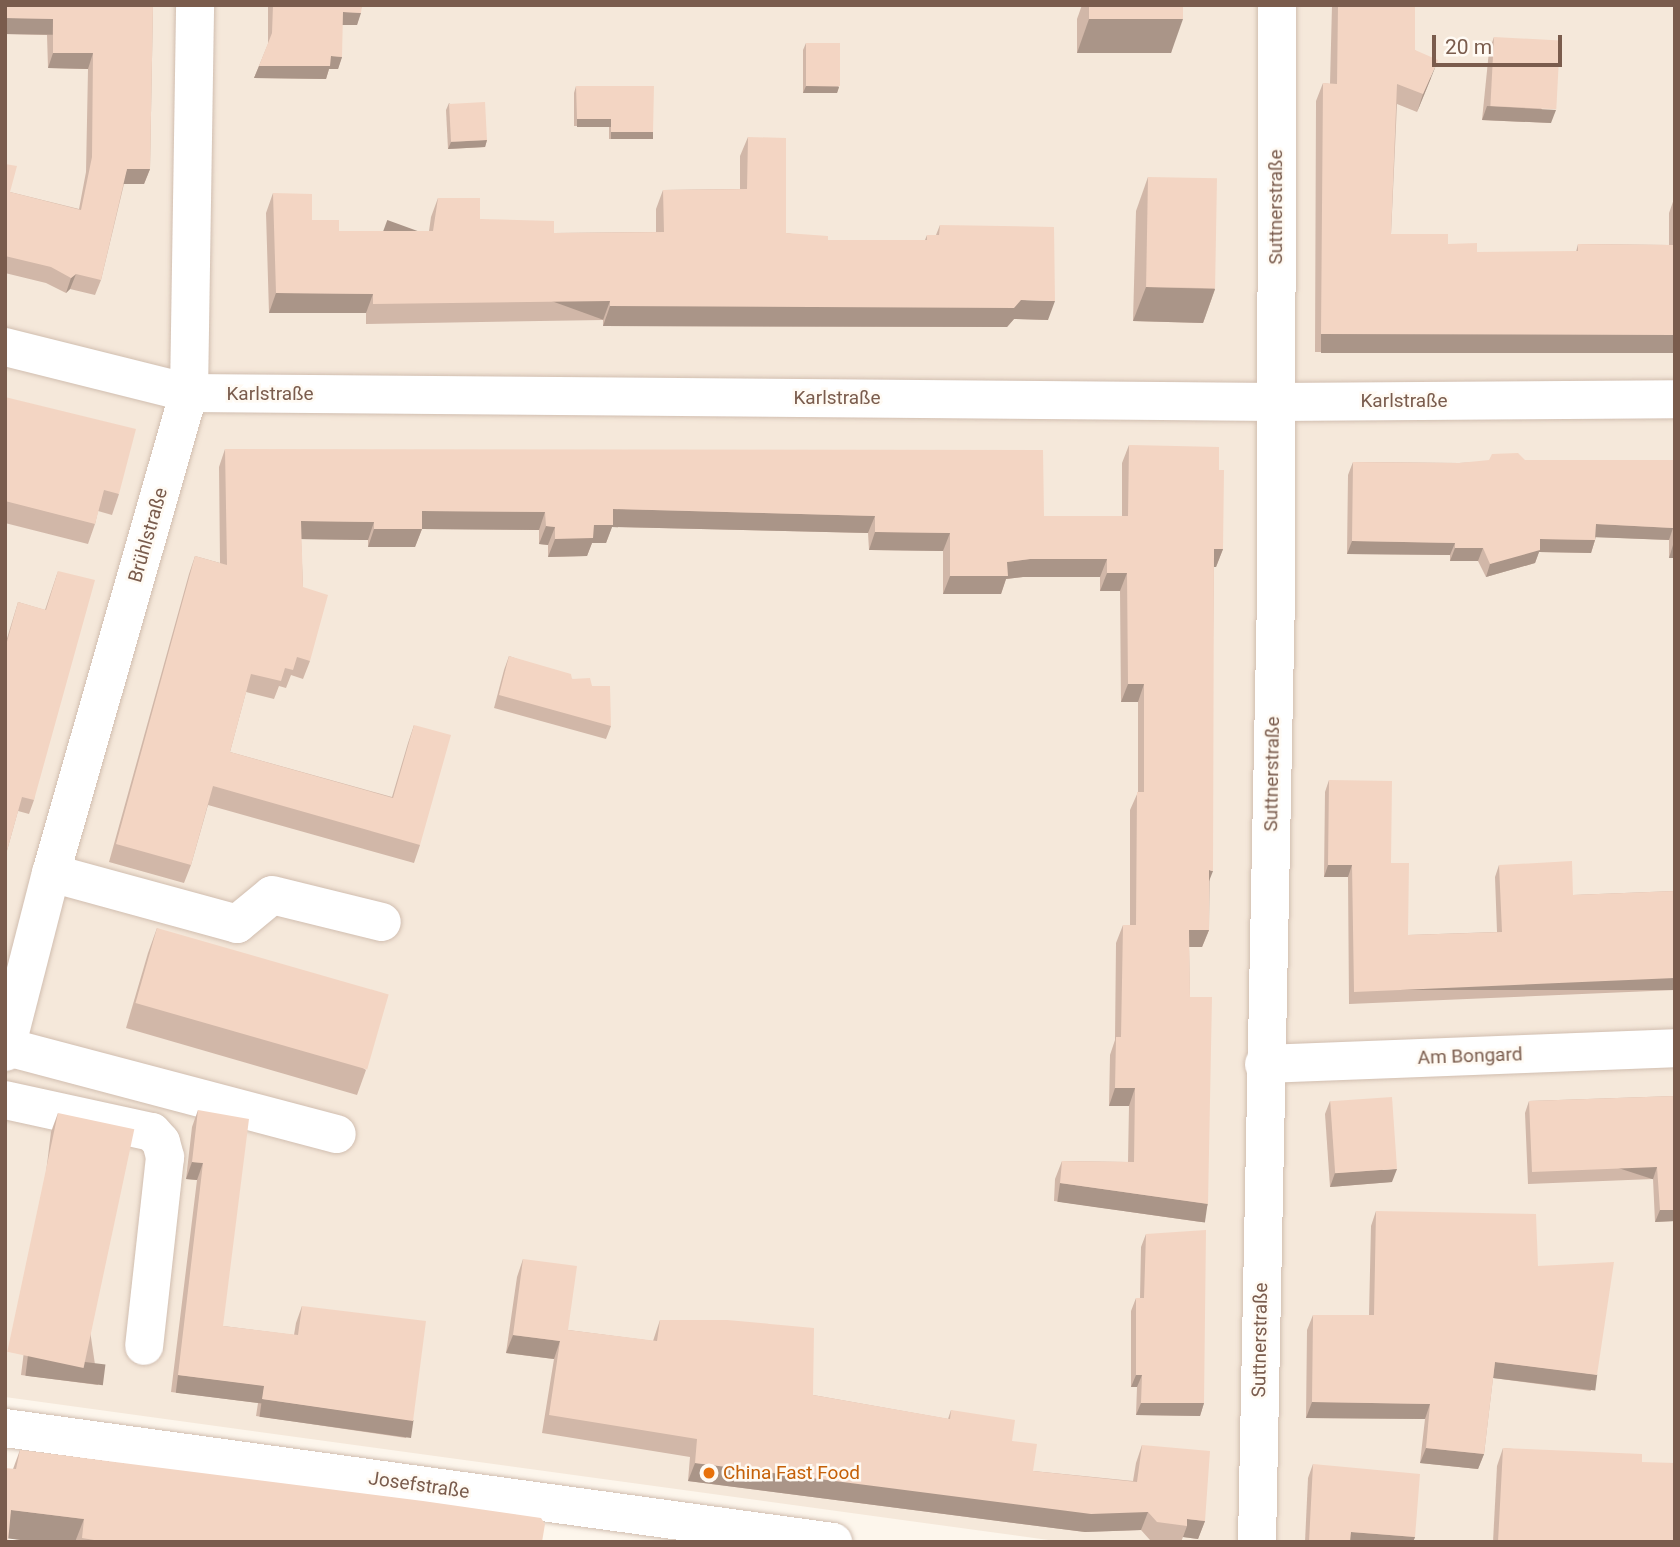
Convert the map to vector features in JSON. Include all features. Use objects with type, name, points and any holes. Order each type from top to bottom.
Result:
[{"type":"street","name":"Brühlstraße","points":[[6,1049],[51,873],[189,393],[195,5]]},
{"type":"street","name":"Suttnerstraße","points":[[1257,1542],[1264,1065],[1276,595],[1277,5]]},
{"type":"street","name":"Karlstraße","points":[[5,347],[189,393],[1275,402],[1675,399]]},
{"type":"street","points":[[51,873],[237,924],[272,895],[382,922]]},
{"type":"street","name":"Am Bongard","points":[[1264,1065],[1675,1048]]},
{"type":"street","points":[[6,1049],[337,1134]]},
{"type":"street","points":[[5,1100],[152,1132],[160,1142],[165,1157],[144,1346]]},
{"type":"street","name":"Josefstraße","points":[[5,1428],[833,1542]]},
{"type":"shaded area","points":[[5,5],[1675,5],[1675,1542],[1063,1542],[5,1397]]},
{"type":"building","points":[[5,5],[153,5],[150,169],[127,169],[101,280],[76,274],[71,278],[51,267],[5,256],[5,164],[17,166],[10,192],[81,210],[92,157],[93,53],[53,53],[53,19],[5,18]]},
{"type":"building","points":[[273,5],[362,5],[361,13],[343,12],[342,57],[331,56],[330,66],[259,66],[272,33]]},
{"type":"building","points":[[1089,5],[1183,5],[1183,19],[1089,19]]},
{"type":"building","points":[[1338,5],[1415,5],[1415,50],[1438,60],[1423,94],[1397,84],[1391,234],[1448,234],[1448,244],[1477,243],[1477,252],[1578,251],[1578,244],[1675,245],[1675,335],[1321,334],[1323,83],[1337,84]]},
{"type":"building","points":[[1494,37],[1560,40],[1556,109],[1490,106]]},
{"type":"building","points":[[806,43],[840,43],[840,86],[806,86]]},
{"type":"building","points":[[576,86],[654,86],[653,132],[611,132],[611,119],[577,119]]},
{"type":"building","points":[[485,102],[487,140],[451,142],[449,104]]},
{"type":"building","points":[[748,137],[786,138],[786,233],[828,236],[828,240],[927,240],[927,235],[939,235],[940,225],[1054,227],[1055,301],[1021,300],[1014,308],[610,306],[610,301],[373,304],[373,294],[276,293],[273,193],[312,194],[312,220],[339,220],[339,231],[433,231],[438,198],[480,198],[480,219],[554,221],[554,233],[664,232],[663,190],[747,189]]},
{"type":"building","points":[[1148,177],[1217,178],[1215,288],[1146,287]]},
{"type":"building","points":[[5,397],[136,429],[119,494],[104,490],[95,524],[5,501]]},
{"type":"building","points":[[1129,445],[1219,447],[1219,470],[1224,470],[1223,549],[1214,549],[1213,871],[1209,870],[1209,930],[1189,930],[1190,997],[1212,997],[1208,1204],[1060,1183],[1062,1161],[1134,1162],[1135,1088],[1115,1088],[1116,1037],[1121,1037],[1123,925],[1136,925],[1137,792],[1144,792],[1144,684],[1128,684],[1127,573],[1107,573],[1107,559],[1030,559],[1007,562],[1008,576],[950,576],[950,533],[875,532],[875,516],[613,509],[613,525],[594,525],[593,538],[555,539],[555,527],[546,526],[545,512],[422,511],[422,529],[374,529],[374,522],[301,521],[303,587],[328,595],[310,661],[297,657],[293,670],[285,668],[281,681],[251,674],[230,752],[393,798],[414,725],[451,735],[420,845],[213,786],[191,865],[116,844],[195,556],[227,565],[225,449],[1043,450],[1044,516],[1128,516]]},
{"type":"building","points":[[1518,453],[1525,460],[1675,460],[1675,545],[1673,528],[1596,524],[1595,540],[1540,539],[1540,550],[1490,564],[1483,548],[1455,548],[1455,543],[1352,541],[1353,462],[1459,463],[1489,460],[1492,454]]},
{"type":"building","points":[[58,571],[95,580],[34,800],[22,797],[5,858],[5,649],[18,602],[46,610]]},
{"type":"building","points":[[509,656],[571,674],[572,679],[590,678],[592,686],[610,686],[611,726],[499,695]]},
{"type":"building","points":[[1329,780],[1392,781],[1391,863],[1409,863],[1408,935],[1502,932],[1499,865],[1572,861],[1573,895],[1675,891],[1675,978],[1354,992],[1352,865],[1328,865]]},
{"type":"building","points":[[157,928],[389,994],[367,1069],[136,1003]]},
{"type":"building","points":[[1675,1096],[1675,1210],[1660,1210],[1657,1167],[1532,1172],[1529,1101]]},
{"type":"building","points":[[1392,1097],[1397,1169],[1335,1173],[1330,1101]]},
{"type":"building","points":[[198,1110],[249,1119],[223,1326],[298,1335],[302,1306],[426,1321],[413,1421],[262,1399],[264,1386],[178,1375],[203,1163],[192,1162]]},
{"type":"building","points":[[58,1113],[134,1129],[84,1368],[7,1352]]},
{"type":"building","points":[[1376,1211],[1536,1214],[1538,1266],[1614,1262],[1597,1375],[1495,1362],[1484,1454],[1426,1448],[1430,1404],[1312,1402],[1313,1315],[1374,1315]]},
{"type":"building","points":[[1206,1230],[1204,1403],[1141,1403],[1142,1375],[1136,1375],[1136,1298],[1144,1298],[1146,1234]]},
{"type":"building","points":[[523,1259],[577,1266],[568,1330],[657,1341],[660,1320],[727,1320],[814,1328],[813,1395],[950,1419],[951,1410],[1015,1420],[1012,1441],[1037,1444],[1033,1471],[1137,1482],[1142,1445],[1210,1451],[1205,1521],[1187,1519],[1187,1526],[1157,1522],[1148,1512],[1091,1514],[695,1463],[697,1439],[549,1415],[560,1341],[513,1335]]},
{"type":"building","points":[[1503,1448],[1642,1454],[1642,1462],[1675,1463],[1675,1542],[1498,1542]]},
{"type":"building","points":[[20,1450],[423,1501],[541,1518],[545,1524],[542,1542],[106,1542],[82,1538],[84,1519],[11,1510],[8,1542],[5,1542],[5,1468],[16,1469]]},
{"type":"building","points":[[1313,1464],[1420,1474],[1415,1537],[1351,1532],[1350,1542],[1309,1542]]},
{"type":"place","name":"China Fast Food","points":[[709,1473]]}]
